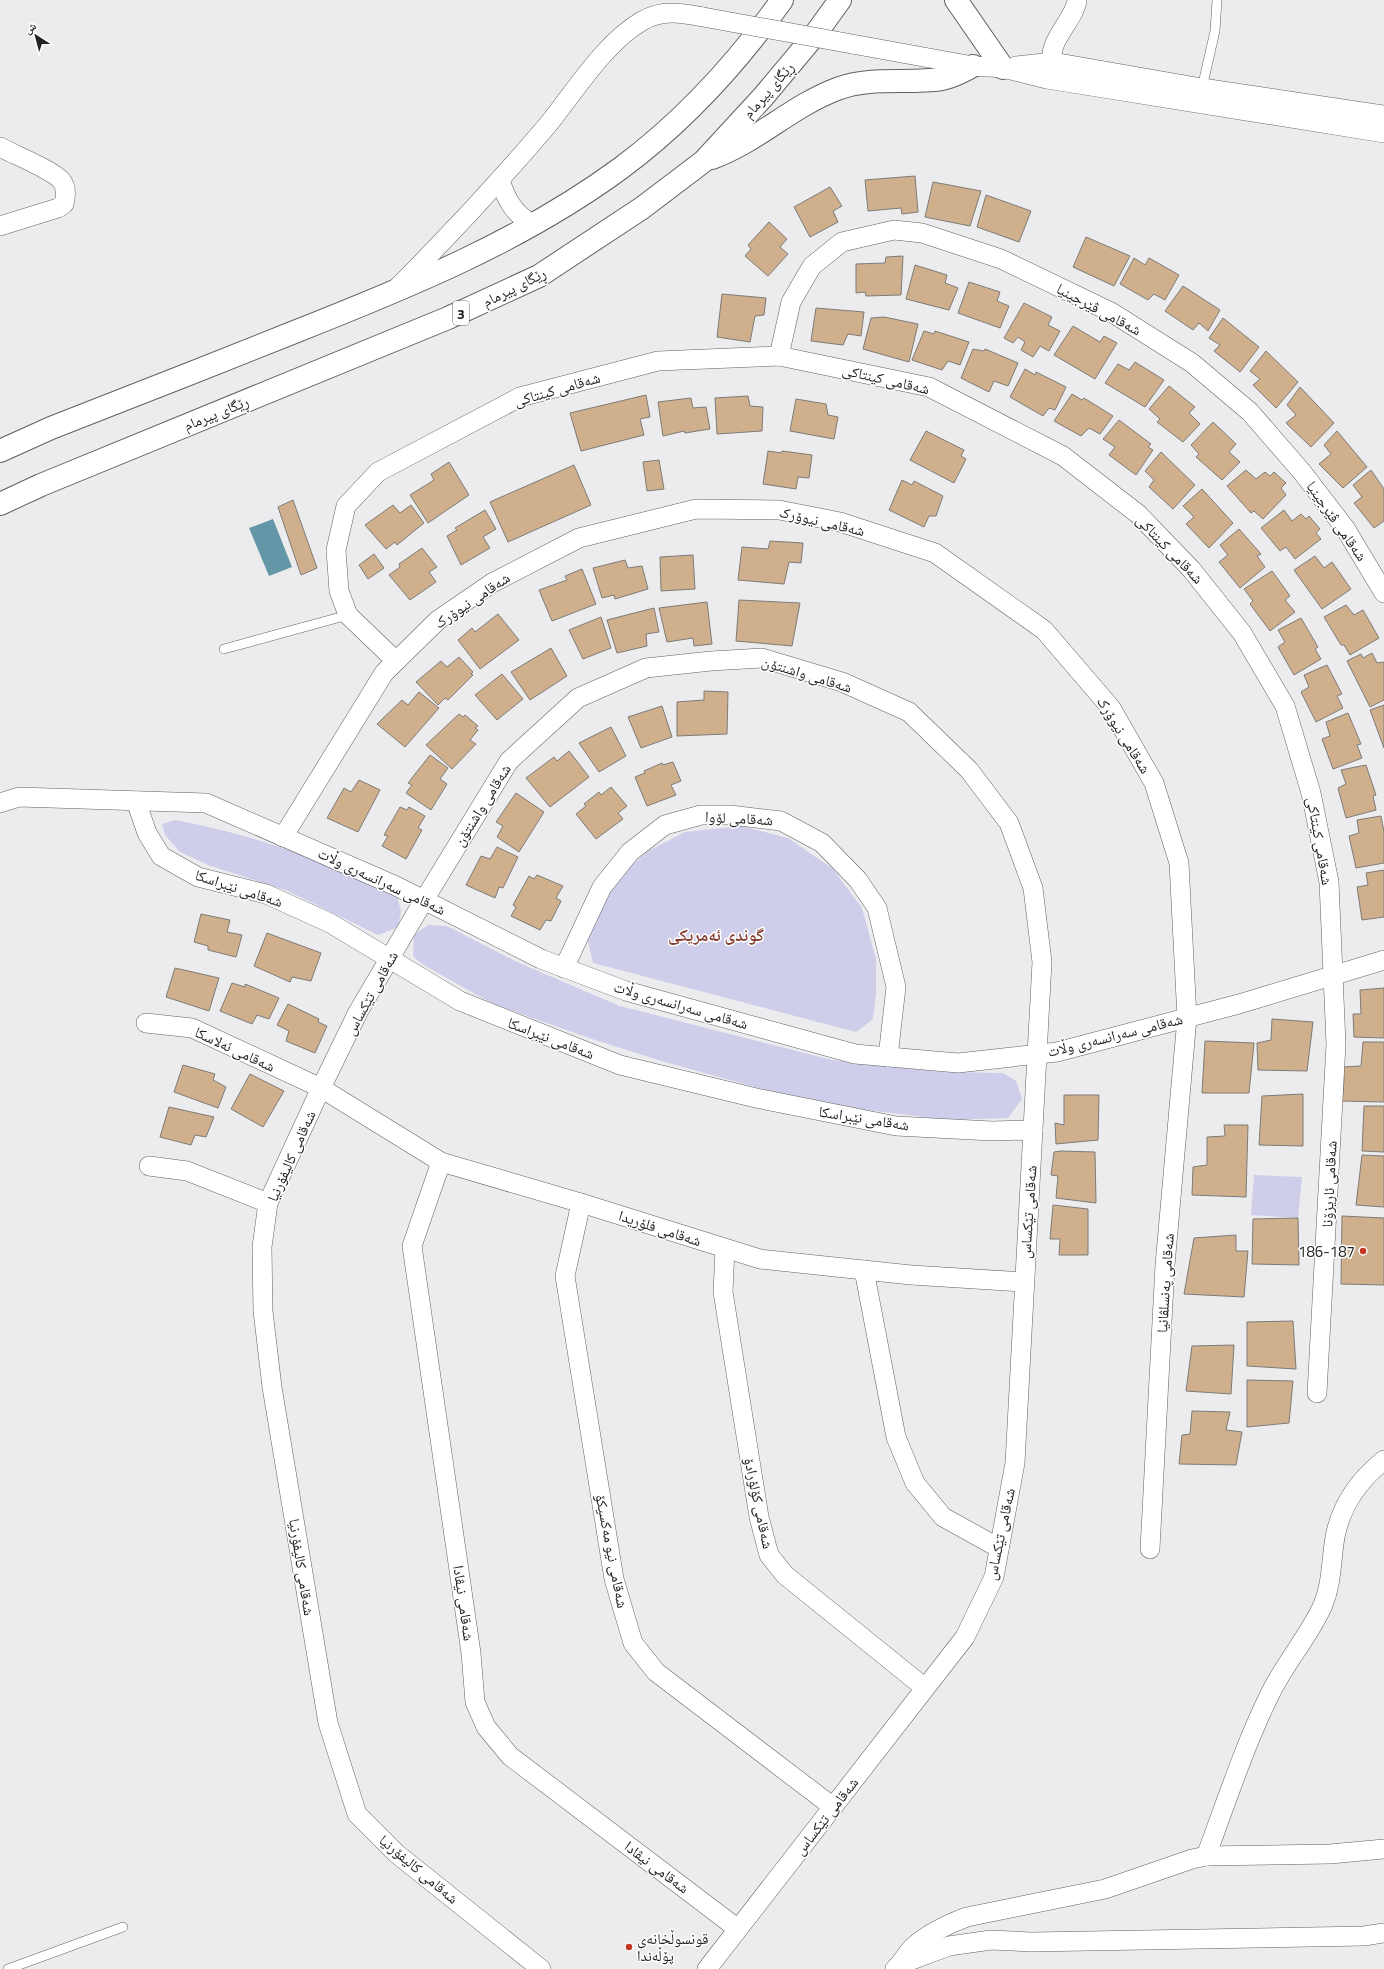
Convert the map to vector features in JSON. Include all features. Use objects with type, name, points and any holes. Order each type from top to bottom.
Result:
[{"type":"highway","points":[[0,451],[51,428],[393,292],[512,236],[586,192],[648,147],[709,90],[763,26],[782,0]]},
{"type":"highway","name":"ڕێگای پیرمام","points":[[0,504],[49,482],[494,298],[539,276],[592,243],[642,208],[704,161],[763,98],[814,36],[840,0]]},
{"type":"highway","points":[[956,0],[1003,68]]},
{"type":"highway","points":[[704,161],[728,152],[751,139],[780,118],[808,102],[838,88],[871,81],[943,79],[973,66]]},
{"type":"street","points":[[1053,62],[1052,58],[1058,37],[1074,12],[1077,0]]},
{"type":"street","points":[[393,292],[456,228],[500,180],[619,38],[642,20],[661,13],[678,13],[704,17],[973,66],[1003,68],[1047,79],[1384,133]]},
{"type":"street","points":[[1003,68],[1053,62],[1202,88],[1384,115]]},
{"type":"street","points":[[0,147],[50,173],[61,181],[67,194],[64,204],[58,208],[0,226]]},
{"type":"street","points":[[500,180],[508,202],[516,214],[532,224]]},
{"type":"street","name":"شەقامی ڤێرجینیا","points":[[779,356],[791,302],[812,266],[842,242],[894,230],[922,232],[1001,259],[1111,312],[1192,363],[1250,412],[1302,472],[1345,528],[1384,593]]},
{"type":"street","name":"شەقامی کینتاکی","points":[[396,661],[348,615],[340,591],[336,550],[346,506],[378,472],[520,397],[658,361],[779,356],[929,387],[1063,456],[1138,514],[1191,569],[1242,633],[1285,706],[1311,793],[1329,882],[1334,975]]},
{"type":"street","name":"شەقامی نیوۆرک","points":[[283,836],[384,673],[438,620],[492,583],[579,538],[696,509],[779,510],[840,522],[935,553],[1044,630],[1111,708],[1154,783],[1179,863],[1187,1018]]},
{"type":"street","name":"شەقامی واشنتۆن","points":[[424,900],[509,761],[578,698],[646,668],[762,658],[842,682],[909,712],[969,770],[1010,823],[1033,888],[1042,962],[1038,1054]]},
{"type":"street","name":"شەقامی سەرانسەری وڵات","points":[[0,803],[19,798],[206,803],[396,886],[541,959],[564,968],[641,995],[855,1054],[958,1063],[1057,1052],[1187,1018],[1384,960]]},
{"type":"street","name":"شەقامی نێبراسکا","points":[[136,801],[146,833],[161,856],[198,877],[266,894],[330,923],[460,1002],[620,1065],[756,1098],[896,1126],[992,1131],[1033,1130]]},
{"type":"street","name":"شەقامی لۆوا","points":[[564,968],[602,888],[630,852],[665,825],[701,815],[730,815],[781,820],[822,843],[858,880],[877,908],[896,987],[888,1056]]},
{"type":"street","name":"شەقامی تێکساس","points":[[321,1088],[358,1012],[424,900]]},
{"type":"street","name":"شەقامی ئاریزۆنا","points":[[1317,1393],[1336,1044],[1334,975]]},
{"type":"street","name":"شەقامی پەنسلڤانیا","points":[[1150,1549],[1165,1265],[1187,1018]]},
{"type":"street","name":"شەقامی ئەلاسکا","points":[[146,1023],[192,1028],[321,1088]]},
{"type":"street","name":"شەقامی تێکساس","points":[[708,1969],[965,1637],[994,1577],[1015,1463],[1038,1054]]},
{"type":"street","name":"شەقامی فلۆریدا","points":[[321,1088],[441,1162],[581,1203],[760,1260],[864,1270],[1024,1282]]},
{"type":"street","name":"شەقامی کالیفۆرنیا","points":[[321,1088],[268,1203],[262,1247],[263,1311],[272,1387],[328,1723],[357,1814],[398,1854],[541,1969]]},
{"type":"street","name":"شەقامی نیڤادا","points":[[441,1162],[412,1246],[471,1653],[475,1702],[486,1727],[510,1756],[738,1929]]},
{"type":"street","points":[[149,1166],[187,1171],[268,1203]]},
{"type":"street","name":"شەقامی نیو مەکسیکۆ","points":[[581,1203],[565,1276],[614,1579],[633,1643],[656,1672],[833,1807]]},
{"type":"street","name":"شەقامی کۆلۆرادۆ","points":[[725,1248],[723,1292],[759,1517],[769,1556],[785,1575],[925,1688]]},
{"type":"street","points":[[864,1270],[896,1437],[915,1483],[944,1517],[999,1548]]},
{"type":"street","points":[[1206,1856],[1262,1711],[1288,1662],[1309,1631],[1325,1600],[1332,1570],[1335,1538],[1345,1506],[1363,1479],[1384,1460]]},
{"type":"street","points":[[898,1966],[912,1949],[924,1938],[938,1929],[967,1917],[1105,1889],[1175,1864],[1206,1856],[1330,1854],[1384,1849]]},
{"type":"street","points":[[898,1966],[949,1946],[991,1940],[1031,1942],[1364,1936],[1384,1933]]},
{"type":"lane","points":[[1202,88],[1215,31],[1217,0]]},
{"type":"lane","points":[[224,649],[348,615]]},
{"type":"lane","points":[[8,1969],[123,1928]]},
{"type":"shaded area","points":[[273,519],[292,567],[269,576],[249,528]]},
{"type":"shaded area","points":[[175,820],[232,833],[289,850],[371,883],[397,896],[401,911],[398,927],[378,935],[288,891],[208,865],[180,852],[165,835],[162,824]]},
{"type":"shaded area","points":[[741,826],[788,838],[833,869],[862,908],[876,959],[876,994],[873,1019],[856,1032],[593,963],[587,938],[604,901],[623,873],[648,851],[685,832]]},
{"type":"shaded area","points":[[428,925],[447,926],[517,962],[620,1006],[832,1060],[944,1072],[1003,1073],[1016,1081],[1022,1099],[1008,1118],[948,1120],[812,1103],[665,1062],[589,1038],[493,1004],[422,964],[413,956],[414,935]]},
{"type":"shaded area","points":[[1254,1175],[1302,1177],[1298,1218],[1251,1215]]},
{"type":"building","points":[[915,176],[918,212],[902,214],[901,208],[868,211],[865,180]]},
{"type":"building","points":[[933,182],[981,191],[970,226],[925,217]]},
{"type":"building","points":[[830,187],[842,206],[833,211],[838,222],[810,237],[794,207]]},
{"type":"building","points":[[986,195],[1031,211],[1019,242],[977,227]]},
{"type":"building","points":[[769,222],[787,239],[780,247],[788,254],[768,276],[745,256],[751,249],[748,245]]},
{"type":"building","points":[[1086,237],[1130,256],[1114,286],[1073,267]]},
{"type":"building","points":[[903,256],[901,295],[866,296],[865,292],[856,293],[856,264],[885,263],[886,257]]},
{"type":"building","points":[[1134,258],[1145,265],[1149,258],[1179,275],[1165,300],[1154,294],[1148,300],[1120,284]]},
{"type":"building","points":[[915,265],[947,275],[945,283],[958,288],[949,310],[906,299]]},
{"type":"building","points":[[969,282],[1000,292],[997,301],[1009,306],[1000,328],[958,313]]},
{"type":"building","points":[[1183,286],[1220,310],[1208,331],[1199,323],[1193,330],[1165,311]]},
{"type":"building","points":[[722,294],[766,298],[764,315],[755,316],[750,342],[717,337]]},
{"type":"building","points":[[1024,303],[1052,317],[1048,325],[1060,331],[1049,351],[1040,346],[1033,357],[1021,350],[1025,342],[1018,337],[1013,343],[1004,338]]},
{"type":"building","points":[[816,308],[864,312],[861,336],[848,334],[843,345],[811,341]]},
{"type":"building","points":[[884,317],[918,324],[909,362],[863,349],[871,318]]},
{"type":"building","points":[[1223,318],[1259,347],[1240,372],[1214,351],[1220,345],[1209,338]]},
{"type":"building","points":[[1073,326],[1100,342],[1104,336],[1117,343],[1095,379],[1054,355]]},
{"type":"building","points":[[924,331],[934,334],[935,331],[969,342],[960,365],[948,361],[942,370],[912,360]]},
{"type":"building","points":[[973,349],[984,351],[985,349],[1018,363],[1008,386],[994,381],[989,392],[961,378]]},
{"type":"building","points":[[1266,351],[1298,382],[1276,408],[1253,385],[1260,379],[1250,371]]},
{"type":"building","points":[[1135,362],[1164,380],[1145,407],[1105,383],[1118,364],[1129,370]]},
{"type":"building","points":[[1025,369],[1035,375],[1036,372],[1066,387],[1055,410],[1049,408],[1043,416],[1010,397]]},
{"type":"building","points":[[1169,386],[1195,407],[1189,413],[1200,424],[1183,442],[1157,422],[1160,419],[1149,409]]},
{"type":"building","points":[[1300,387],[1334,423],[1311,447],[1286,423],[1296,415],[1287,405]]},
{"type":"building","points":[[1072,394],[1082,400],[1084,398],[1113,416],[1100,434],[1089,428],[1081,436],[1054,421]]},
{"type":"building","points":[[646,395],[650,417],[640,419],[644,435],[581,451],[570,413]]},
{"type":"building","points":[[748,396],[750,406],[763,407],[762,431],[717,434],[715,398]]},
{"type":"building","points":[[691,398],[693,408],[706,407],[710,429],[685,433],[684,431],[663,436],[658,402]]},
{"type":"building","points":[[796,399],[826,404],[828,415],[838,417],[834,439],[790,431]]},
{"type":"building","points":[[1119,420],[1151,444],[1148,447],[1153,450],[1136,475],[1109,455],[1115,447],[1103,439]]},
{"type":"building","points":[[1213,422],[1236,444],[1229,452],[1240,462],[1222,480],[1196,457],[1199,454],[1191,445]]},
{"type":"building","points":[[926,431],[964,450],[961,456],[966,459],[954,483],[910,460]]},
{"type":"building","points":[[1337,431],[1367,467],[1343,488],[1319,464],[1331,454],[1324,445]]},
{"type":"building","points":[[768,451],[781,453],[782,451],[812,455],[809,478],[798,477],[796,489],[763,484]]},
{"type":"building","points":[[1161,452],[1195,485],[1173,509],[1149,487],[1154,480],[1145,471]]},
{"type":"building","points":[[659,460],[664,489],[647,491],[643,462]]},
{"type":"building","points":[[449,462],[469,495],[428,523],[410,495],[434,480],[431,474]]},
{"type":"building","points":[[574,465],[591,505],[508,542],[490,502]]},
{"type":"building","points":[[1246,470],[1256,479],[1265,472],[1270,476],[1274,472],[1286,483],[1281,488],[1286,495],[1263,519],[1254,511],[1251,513],[1227,486]]},
{"type":"building","points":[[1371,470],[1384,489],[1384,521],[1374,528],[1354,503],[1362,497],[1353,485]]},
{"type":"building","points":[[902,480],[912,485],[914,481],[943,496],[936,516],[929,516],[924,527],[889,510]]},
{"type":"building","points":[[1202,489],[1233,523],[1209,548],[1186,524],[1194,517],[1183,506]]},
{"type":"building","points":[[293,500],[317,568],[301,575],[278,507]]},
{"type":"building","points":[[393,505],[400,513],[411,505],[424,523],[397,545],[395,542],[386,549],[365,525]]},
{"type":"building","points":[[485,510],[496,529],[483,537],[490,548],[461,565],[447,536],[457,530],[455,528]]},
{"type":"building","points":[[1284,510],[1292,521],[1301,514],[1306,519],[1309,516],[1320,529],[1316,533],[1321,539],[1295,559],[1286,547],[1280,551],[1261,528]]},
{"type":"building","points":[[1239,529],[1261,554],[1257,556],[1265,567],[1240,588],[1219,562],[1228,555],[1220,545]]},
{"type":"building","points":[[770,541],[803,543],[801,563],[789,562],[784,584],[738,580],[742,547],[768,549]]},
{"type":"building","points":[[422,548],[437,567],[429,572],[436,582],[410,600],[389,575],[400,567],[399,564]]},
{"type":"building","points":[[374,554],[384,568],[368,579],[359,565]]},
{"type":"building","points":[[693,555],[695,589],[661,591],[660,557]]},
{"type":"building","points":[[1315,556],[1324,568],[1332,562],[1351,589],[1322,609],[1294,570]]},
{"type":"building","points":[[625,560],[628,568],[642,566],[648,589],[615,599],[614,595],[602,598],[593,568]]},
{"type":"building","points":[[582,569],[596,604],[552,621],[539,590],[567,580],[565,576]]},
{"type":"building","points":[[1272,571],[1290,596],[1285,600],[1295,612],[1270,631],[1250,604],[1253,601],[1244,589]]},
{"type":"building","points":[[739,600],[800,603],[792,646],[736,641]]},
{"type":"building","points":[[707,602],[712,644],[694,646],[693,638],[667,642],[659,608]]},
{"type":"building","points":[[1346,605],[1354,615],[1363,610],[1379,638],[1350,655],[1344,645],[1341,645],[1324,617]]},
{"type":"building","points":[[654,608],[659,632],[646,634],[647,646],[617,653],[607,620]]},
{"type":"building","points":[[498,614],[519,640],[480,669],[458,640],[472,628],[475,632]]},
{"type":"building","points":[[601,617],[611,648],[583,659],[569,630]]},
{"type":"building","points":[[1301,618],[1318,647],[1315,649],[1321,659],[1294,675],[1278,647],[1285,642],[1278,630]]},
{"type":"building","points":[[551,648],[567,676],[530,700],[511,672]]},
{"type":"building","points":[[1372,653],[1377,663],[1384,662],[1384,700],[1370,707],[1347,661],[1361,654],[1363,658]]},
{"type":"building","points":[[459,657],[473,672],[471,674],[473,675],[448,700],[445,698],[438,705],[416,682],[441,661],[447,667]]},
{"type":"building","points":[[1327,665],[1342,694],[1337,696],[1343,708],[1316,722],[1301,692],[1309,687],[1304,675]]},
{"type":"building","points":[[502,674],[523,699],[497,720],[475,695]]},
{"type":"building","points":[[704,691],[728,692],[727,734],[677,736],[677,702],[704,700]]},
{"type":"building","points":[[419,692],[439,708],[405,747],[377,724],[402,700],[408,705]]},
{"type":"building","points":[[1384,705],[1384,748],[1370,710]]},
{"type":"building","points":[[662,706],[672,737],[641,748],[628,717]]},
{"type":"building","points":[[1348,713],[1361,744],[1357,745],[1362,758],[1333,769],[1322,739],[1330,736],[1326,722]]},
{"type":"building","points":[[459,714],[463,717],[465,715],[478,726],[475,728],[478,730],[470,740],[476,744],[452,769],[426,745]]},
{"type":"building","points":[[611,727],[626,756],[599,772],[579,743]]},
{"type":"building","points":[[569,751],[589,777],[550,807],[526,778],[554,757],[557,761]]},
{"type":"building","points":[[430,755],[448,768],[440,779],[447,784],[431,810],[406,793],[412,785],[408,783]]},
{"type":"building","points":[[673,762],[681,781],[671,785],[676,795],[647,806],[635,777],[662,763],[663,765]]},
{"type":"building","points":[[1366,765],[1376,795],[1373,796],[1376,810],[1346,818],[1338,788],[1346,784],[1341,770]]},
{"type":"building","points":[[359,780],[380,790],[358,832],[327,818],[344,788],[351,792]]},
{"type":"building","points":[[611,787],[627,806],[618,813],[623,819],[596,839],[576,814],[586,806],[584,804],[599,792],[601,795]]},
{"type":"building","points":[[516,793],[544,812],[519,852],[497,837],[503,826],[496,822]]},
{"type":"building","points":[[400,807],[407,810],[409,807],[425,816],[418,828],[422,830],[406,859],[382,846],[388,836],[384,835]]},
{"type":"building","points":[[1381,816],[1384,832],[1384,863],[1356,868],[1349,836],[1359,833],[1357,820]]},
{"type":"building","points":[[497,847],[518,857],[503,888],[499,887],[495,898],[466,885],[481,856],[490,859]]},
{"type":"building","points":[[1384,870],[1384,917],[1362,920],[1357,887],[1368,885],[1366,873]]},
{"type":"building","points":[[537,875],[563,886],[556,898],[561,901],[551,921],[546,920],[540,930],[511,916],[516,907],[513,905],[529,876],[534,879]]},
{"type":"building","points":[[201,914],[230,920],[227,932],[242,935],[236,957],[208,950],[208,946],[194,942]]},
{"type":"building","points":[[267,933],[321,953],[311,981],[292,977],[290,982],[254,966]]},
{"type":"building","points":[[175,968],[219,978],[209,1011],[166,997]]},
{"type":"building","points":[[232,983],[245,987],[245,984],[279,998],[269,1019],[257,1015],[252,1024],[220,1011]]},
{"type":"building","points":[[1384,988],[1384,1038],[1354,1037],[1353,1014],[1361,1014],[1360,990]]},
{"type":"building","points":[[288,1004],[319,1019],[318,1022],[327,1026],[315,1053],[286,1041],[289,1031],[277,1025]]},
{"type":"building","points":[[1272,1019],[1313,1022],[1307,1071],[1258,1070],[1257,1043],[1271,1040]]},
{"type":"building","points":[[1205,1041],[1254,1043],[1249,1093],[1202,1093]]},
{"type":"building","points":[[1363,1042],[1384,1042],[1384,1102],[1342,1101],[1344,1081],[1343,1067],[1361,1066]]},
{"type":"building","points":[[183,1065],[215,1074],[213,1080],[226,1087],[218,1108],[174,1092]]},
{"type":"building","points":[[250,1074],[284,1091],[263,1127],[231,1109]]},
{"type":"building","points":[[1303,1094],[1303,1146],[1259,1145],[1262,1096]]},
{"type":"building","points":[[1064,1095],[1099,1095],[1098,1140],[1056,1144],[1055,1123],[1064,1125]]},
{"type":"building","points":[[1364,1106],[1384,1106],[1384,1152],[1362,1151]]},
{"type":"building","points":[[169,1107],[214,1117],[206,1137],[195,1135],[191,1145],[160,1137]]},
{"type":"building","points":[[1224,1125],[1248,1125],[1246,1197],[1192,1195],[1193,1167],[1207,1165],[1207,1137],[1225,1136]]},
{"type":"building","points":[[1054,1152],[1095,1152],[1096,1203],[1056,1198],[1058,1176],[1051,1175]]},
{"type":"building","points":[[1362,1155],[1384,1156],[1384,1207],[1356,1205]]},
{"type":"building","points":[[1053,1205],[1088,1209],[1088,1255],[1059,1255],[1060,1239],[1050,1239]]},
{"type":"building","name":"186-187","points":[[1342,1216],[1384,1218],[1384,1285],[1341,1284]]},
{"type":"building","points":[[1298,1218],[1299,1265],[1252,1264],[1253,1219]]},
{"type":"building","points":[[1236,1235],[1236,1251],[1248,1251],[1244,1297],[1184,1294],[1194,1238]]},
{"type":"building","points":[[1293,1321],[1296,1369],[1247,1366],[1247,1322]]},
{"type":"building","points":[[1234,1345],[1231,1394],[1186,1391],[1192,1346]]},
{"type":"building","points":[[1247,1380],[1293,1381],[1289,1423],[1247,1427]]},
{"type":"building","points":[[1192,1411],[1230,1412],[1226,1430],[1242,1432],[1236,1465],[1179,1464],[1182,1435],[1190,1434]]},
{"type":"place","name":"186-187","points":[[1363,1251]]},
{"type":"place","name":"قونسوڵخانەی پۆڵەندا","points":[[629,1947]]},
{"type":"district","name":"گوندی ئەمریکی","points":[[716,935]]}]
